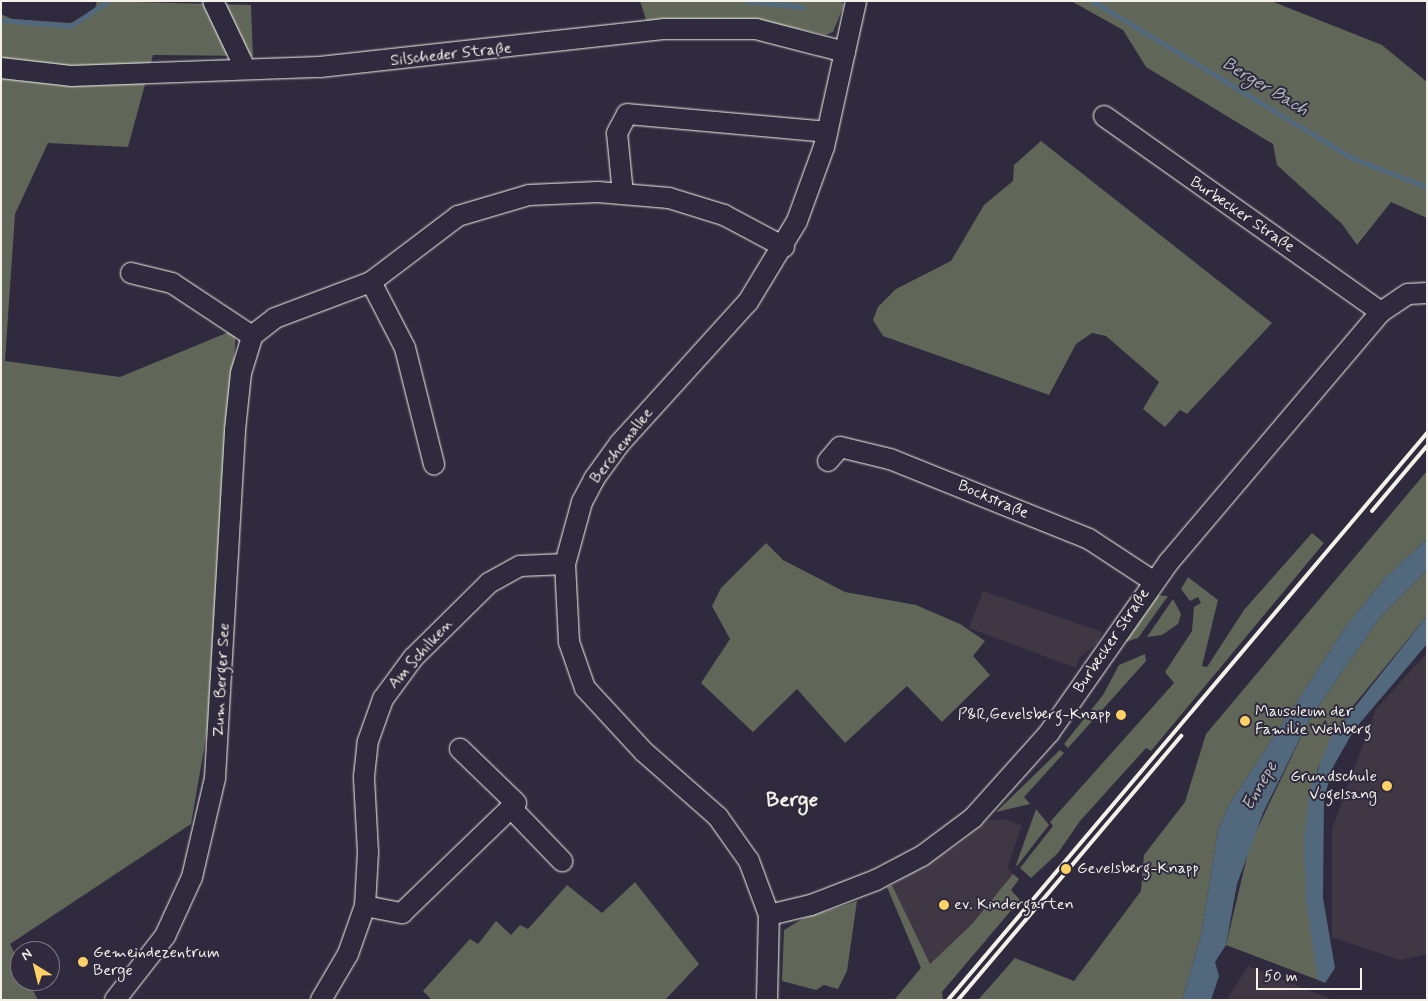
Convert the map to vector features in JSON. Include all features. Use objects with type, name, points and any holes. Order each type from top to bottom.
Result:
[{"type":"street","points":[[213,1],[245,68]]},
{"type":"street","points":[[845,52],[856,1]]},
{"type":"street","name":"Silscheder Straße","points":[[1,68],[71,76],[245,68],[320,68],[467,54],[663,29],[756,29],[845,52]]},
{"type":"street","name":"Berchemallee","points":[[767,1000],[769,915],[734,835],[637,746],[585,688],[569,642],[565,564],[582,502],[594,479],[620,443],[732,322],[784,248],[806,199],[827,132],[845,52]]},
{"type":"street","points":[[623,194],[617,133],[627,114],[827,132]]},
{"type":"street","name":"Burbecker Straße","points":[[1104,116],[1381,312]]},
{"type":"street","points":[[131,273],[172,283],[252,336],[276,318],[371,282],[458,216],[530,195],[623,194],[669,198],[724,216],[784,248]]},
{"type":"street","points":[[371,282],[405,348],[434,464]]},
{"type":"street","name":"Burbecker Straße","points":[[769,915],[853,892],[922,856],[963,827],[1031,756],[1153,581],[1381,312],[1408,294],[1427,293]]},
{"type":"street","name":"Zum Berger See","points":[[115,1000],[165,936],[192,877],[215,778],[236,430],[241,373],[252,336]]},
{"type":"street","name":"Bockstraße","points":[[828,460],[840,447],[890,459],[1089,540],[1153,581]]},
{"type":"street","name":"Am Schilken","points":[[321,1000],[348,954],[365,906],[368,852],[364,777],[368,741],[383,699],[413,658],[489,583],[520,566],[565,564]]},
{"type":"street","points":[[365,906],[402,914],[516,803],[460,749]]},
{"type":"street","points":[[511,808],[562,861]]},
{"type":"shaded area","points":[[983,591],[1102,632],[1098,643],[1080,657],[1076,668],[969,628]]},
{"type":"shaded area","name":"Grundschule Vogelsang","points":[[1427,653],[1427,954],[1400,960],[1332,937],[1332,829],[1376,709]]},
{"type":"shaded area","name":"ev. Kindergarten","points":[[1005,819],[1022,825],[1007,868],[1013,874],[972,924],[929,965],[892,885],[957,845],[987,820]]},
{"type":"shaded area","points":[[1248,966],[1333,1000],[1227,1000]]},
{"type":"green space","points":[[97,1],[251,5],[253,56],[153,55],[128,147],[48,143],[15,214],[5,361],[120,377],[236,329],[213,697],[191,824],[15,941],[10,941],[10,991],[33,991],[38,1000],[1,1000],[1,14],[12,19],[71,23],[95,9]]},
{"type":"green space","points":[[640,1],[841,1],[844,5],[833,32],[826,35],[755,19],[647,23]]},
{"type":"green space","points":[[1071,1],[1271,1],[1382,45],[1427,82],[1427,218],[1391,202],[1357,245],[1342,224],[1277,165],[1273,144],[1146,67],[1123,30]]},
{"type":"green space","points":[[1041,141],[1272,323],[1187,414],[1180,410],[1165,427],[1143,409],[1159,382],[1106,336],[1092,333],[1076,344],[1049,395],[883,336],[873,320],[878,307],[896,289],[951,261],[984,205],[1013,181],[1014,165]]},
{"type":"green space","points":[[1427,471],[1427,539],[1386,577],[1346,626],[1229,805],[1218,830],[1201,936],[1182,1000],[978,1000],[1015,958],[1074,981],[1141,891],[1144,855],[1185,802],[1206,734]]},
{"type":"green space","points":[[1312,533],[1324,543],[1151,751],[1146,748],[1080,821],[1058,853],[1031,878],[1020,868],[1053,826],[1050,822],[1174,683],[1165,672],[1192,631],[1194,607],[1201,603],[1198,597],[1190,601],[1181,589],[1188,577],[1218,600],[1202,666],[1207,667],[1244,610]]},
{"type":"green space","points":[[766,543],[783,560],[845,592],[916,605],[960,624],[985,641],[973,656],[990,675],[942,722],[907,686],[845,743],[797,689],[753,732],[701,683],[730,639],[712,606],[721,588]]},
{"type":"green space","points":[[1427,570],[1427,616],[1349,711],[1317,770],[1318,980],[1226,945],[1250,844],[1309,720],[1380,617]]},
{"type":"green space","points":[[1154,595],[1168,596],[1138,638],[1122,643]]},
{"type":"green space","points":[[1173,599],[1181,614],[1178,624],[1162,635],[1147,637]]},
{"type":"green space","points":[[1145,654],[1146,661],[1068,748],[1064,744],[1103,695],[1119,665]]},
{"type":"green space","points":[[1060,750],[1064,753],[1024,797],[1030,804],[996,812]]},
{"type":"green space","points":[[1036,809],[1049,825],[1017,866],[1016,865]]},
{"type":"green space","points":[[1013,874],[1019,879],[1011,890],[1020,900],[942,992],[943,1000],[895,999],[921,968],[887,887],[892,885],[930,964],[972,924]]},
{"type":"green space","points":[[635,882],[699,964],[665,1000],[432,1000],[423,991],[470,939],[478,944],[496,921],[511,935],[520,925],[528,929],[567,885],[602,913]]},
{"type":"green space","points":[[857,901],[847,971],[838,989],[824,985],[816,990],[782,981],[784,930],[802,919]]},
{"type":"water","name":"Ennepe","points":[[1427,539],[1427,570],[1380,617],[1309,720],[1263,813],[1237,884],[1226,945],[1215,962],[1219,976],[1211,1000],[1182,1000],[1201,936],[1218,830],[1229,805],[1346,626],[1386,577]]},
{"type":"water","points":[[1427,616],[1427,644],[1354,730],[1333,767],[1324,798],[1323,898],[1335,968],[1325,983],[1318,980],[1306,902],[1304,838],[1310,789],[1331,737]]},
{"type":"waterway","name":"Berger Bach","points":[[1,20],[71,26],[108,1]]},
{"type":"waterway","name":"Berger Bach","points":[[747,1],[803,7]]},
{"type":"waterway","name":"Berger Bach","points":[[1093,1],[1352,158],[1427,187]]},
{"type":"railway","points":[[948,1000],[1427,433]]},
{"type":"railway","points":[[1372,511],[1427,446]]},
{"type":"railway","points":[[958,1000],[1181,736]]},
{"type":"place","name":"P&R,Gevelsberg-Knapp","points":[[1121,715]]},
{"type":"place","name":"Mausoleum der Familie Wehberg","points":[[1245,721]]},
{"type":"place","name":"Grundschule Vogelsang","points":[[1387,786]]},
{"type":"place","name":"Gevelsberg-Knapp","points":[[1066,869]]},
{"type":"place","name":"ev. Kindergarten","points":[[944,905]]},
{"type":"place","name":"Gemeindezentrum Berge","points":[[83,962]]},
{"type":"district","name":"Berge","points":[[792,800]]}]
